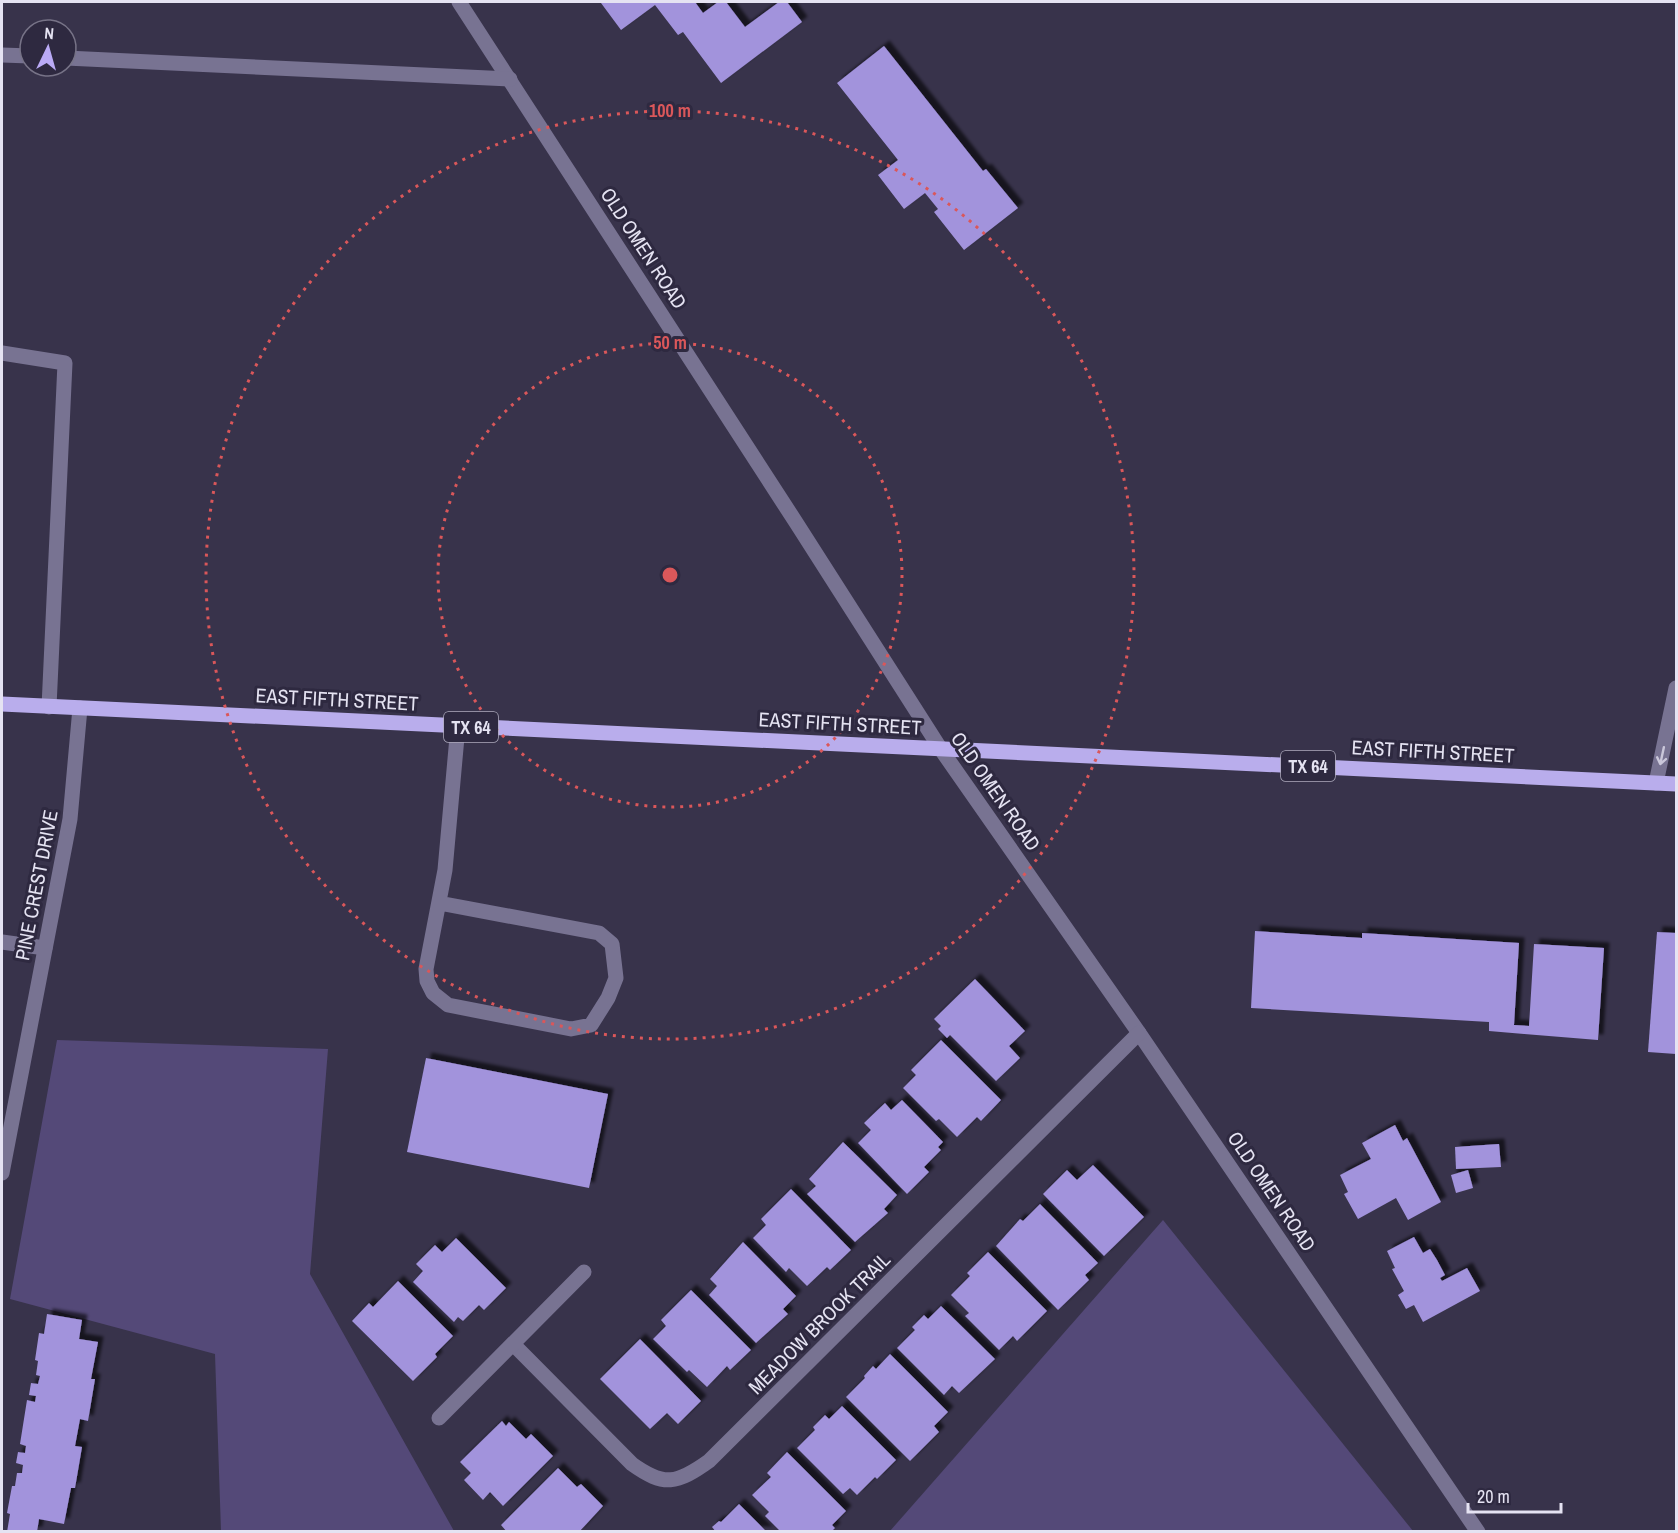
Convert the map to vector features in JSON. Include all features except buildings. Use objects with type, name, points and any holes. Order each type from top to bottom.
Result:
[{"type":"main road","name":"EAST FIFTH STREET","points":[[2,704],[1677,784]]},
{"type":"street","name":"OLD OMEN ROAD","points":[[459,2],[798,524],[940,748],[1139,1033],[1478,1532]]},
{"type":"street","points":[[2,55],[18,56]]},
{"type":"street","points":[[78,59],[510,79]]},
{"type":"street","points":[[2,353],[65,363],[49,707]]},
{"type":"street","points":[[1656,783],[1677,688]]},
{"type":"street","name":"PINE CREST DRIVE","points":[[2,1173],[74,797],[80,708]]},
{"type":"street","points":[[439,903],[599,933],[612,944],[616,978],[608,998],[591,1025],[571,1029],[448,1005],[433,993],[427,981],[426,969],[445,870],[459,726]]},
{"type":"street","points":[[2,942],[45,948]]},
{"type":"street","name":"MEADOW BROOK TRAIL","points":[[513,1344],[632,1464],[648,1476],[668,1481],[690,1475],[709,1461],[1139,1033]]},
{"type":"street","points":[[439,1418],[584,1272]]},
{"type":"shaded area","points":[[57,1040],[328,1049],[310,1274],[454,1531],[221,1531],[215,1354],[10,1299]]},
{"type":"shaded area","points":[[1163,1220],[1413,1531],[890,1531]]}]
